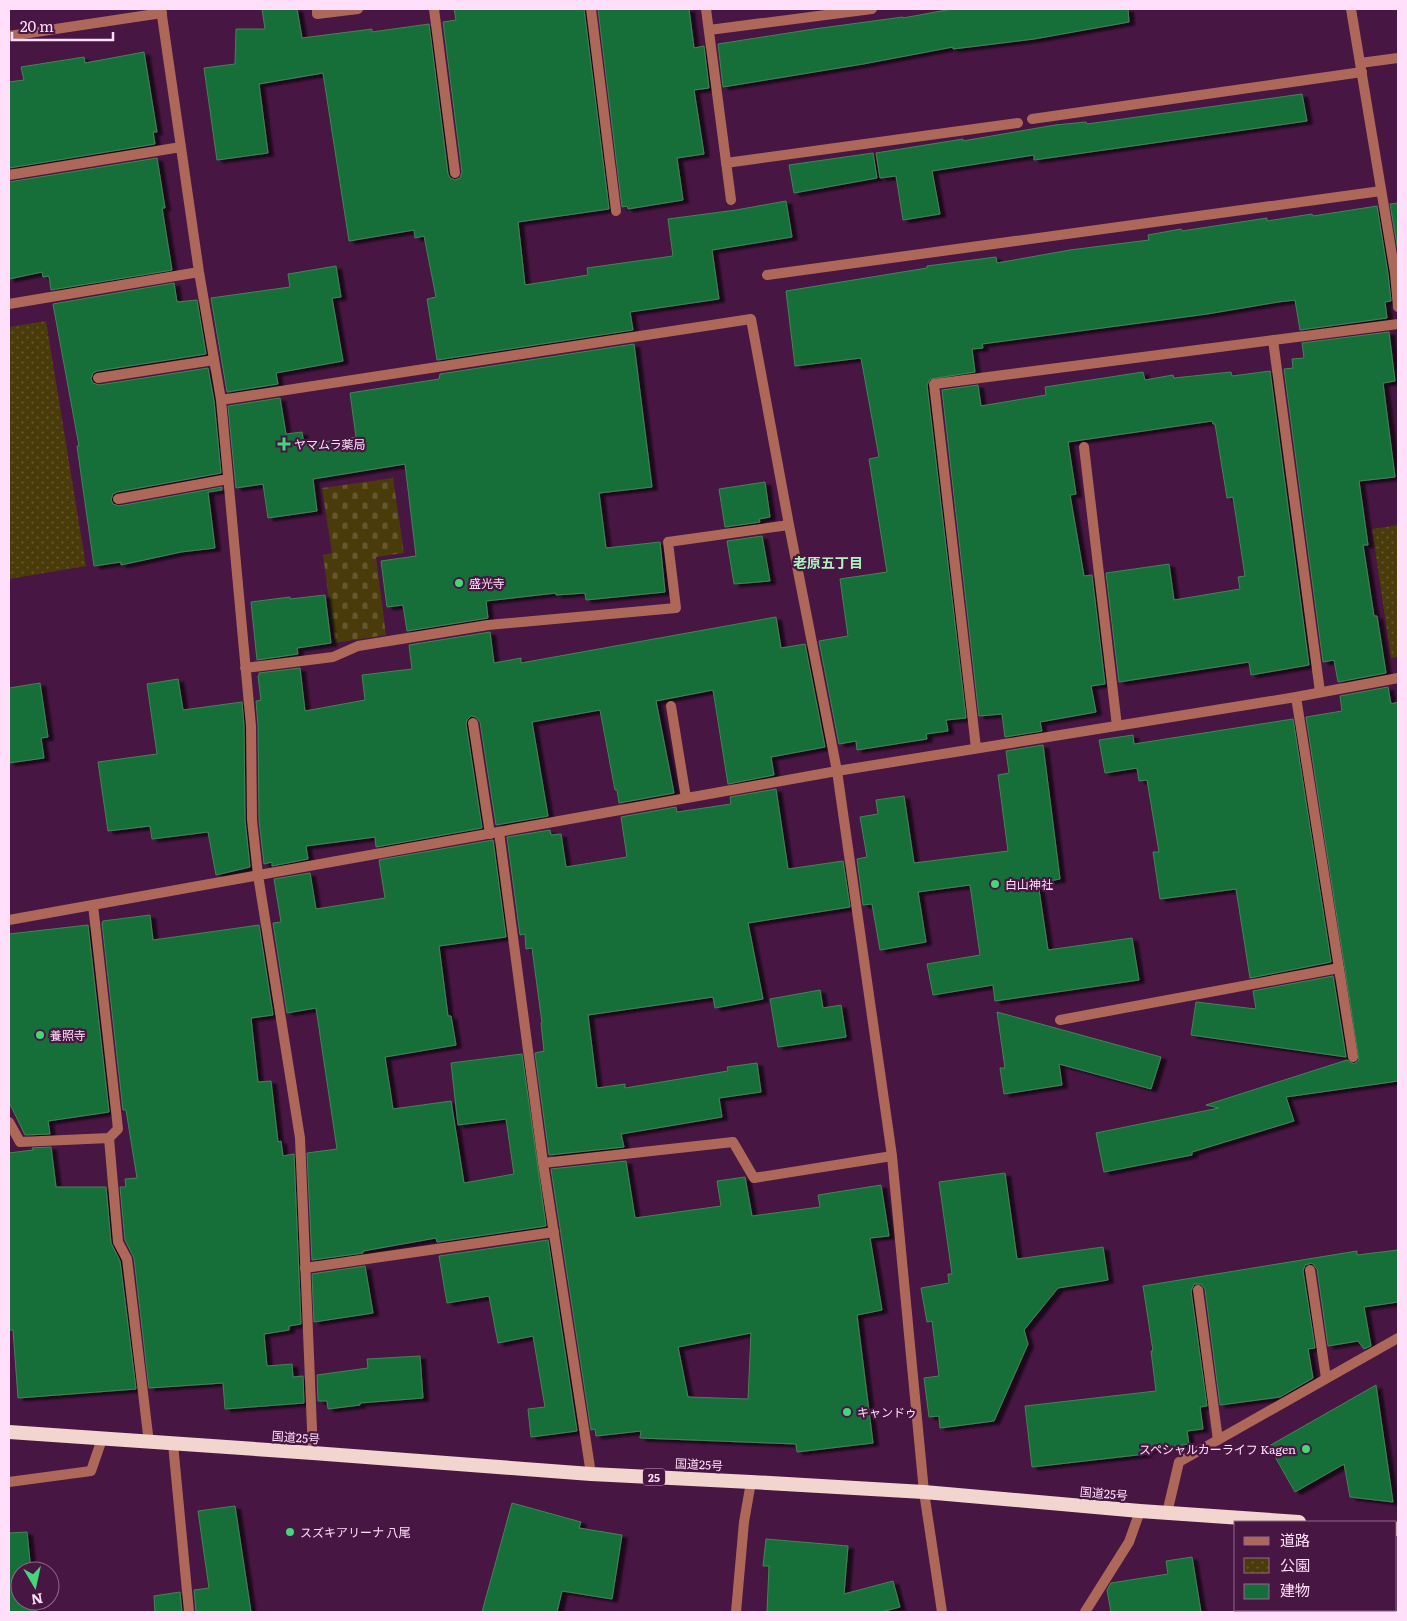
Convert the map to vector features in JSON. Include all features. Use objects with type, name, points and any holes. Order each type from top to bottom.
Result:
[{"type":"highway","name":"国道25号","points":[[9,1432],[591,1474],[924,1492],[1167,1514],[1282,1521]]},
{"type":"street","points":[[316,9],[317,14],[358,9]]},
{"type":"street","points":[[434,9],[455,173]]},
{"type":"street","points":[[591,9],[616,211]]},
{"type":"street","points":[[706,9],[731,200]]},
{"type":"street","points":[[709,30],[872,9]]},
{"type":"street","points":[[1351,9],[1396,273],[1398,306]]},
{"type":"street","points":[[9,36],[161,11],[199,272],[221,400],[250,726],[252,820],[258,875],[300,1138],[313,1453]]},
{"type":"street","points":[[1032,119],[1361,68],[1398,58]]},
{"type":"street","points":[[726,163],[1018,123]]},
{"type":"street","points":[[9,175],[181,147]]},
{"type":"street","points":[[767,275],[1382,191]]},
{"type":"street","points":[[9,304],[199,272]]},
{"type":"street","points":[[221,400],[751,319],[837,770],[892,1156],[924,1492],[942,1612]]},
{"type":"street","points":[[976,748],[934,384],[1398,324]]},
{"type":"street","points":[[1273,340],[1320,692]]},
{"type":"street","points":[[98,378],[214,360]]},
{"type":"street","points":[[1084,447],[1117,726]]},
{"type":"street","points":[[118,499],[228,479]]},
{"type":"street","points":[[245,668],[333,657],[358,646],[488,625],[676,608],[668,542],[789,526]]},
{"type":"street","points":[[9,920],[837,770],[1296,697],[1398,678]]},
{"type":"street","points":[[1296,697],[1353,1057]]},
{"type":"street","points":[[671,706],[686,798]]},
{"type":"street","points":[[473,723],[494,833],[591,1474]]},
{"type":"street","points":[[9,1122],[20,1142],[109,1138],[118,1129],[93,905]]},
{"type":"street","points":[[1060,1020],[1339,968]]},
{"type":"street","points":[[109,1138],[118,1242],[127,1259],[149,1443]]},
{"type":"street","points":[[543,1163],[733,1142],[754,1178],[892,1156]]},
{"type":"street","points":[[305,1268],[554,1232]]},
{"type":"street","points":[[1310,1270],[1326,1378]]},
{"type":"street","points":[[1198,1290],[1218,1440]]},
{"type":"street","points":[[1167,1514],[1179,1462],[1398,1338]]},
{"type":"street","points":[[9,1482],[91,1471],[102,1439]]},
{"type":"street","points":[[173,1444],[189,1612]]},
{"type":"street","points":[[736,1612],[744,1522],[751,1482]]},
{"type":"street","points":[[1085,1612],[1129,1542],[1140,1511]]},
{"type":"green space","points":[[46,321],[86,566],[9,579],[9,327]]},
{"type":"green space","points":[[393,478],[404,553],[376,557],[386,635],[335,643],[323,555],[332,553],[322,488]]},
{"type":"green space","points":[[1398,525],[1398,657],[1391,658],[1372,529]]},
{"type":"building","points":[[262,9],[297,9],[302,38],[372,29],[372,32],[429,24],[448,174],[450,178],[455,180],[460,178],[462,172],[443,22],[456,20],[454,9],[584,9],[609,209],[518,222],[525,285],[588,275],[587,268],[673,256],[668,219],[786,201],[792,237],[712,250],[719,299],[630,312],[633,330],[437,360],[427,299],[436,297],[424,236],[415,238],[414,230],[349,241],[323,73],[259,84],[268,153],[217,160],[204,68],[235,64],[236,29],[265,29]]},
{"type":"building","points":[[598,9],[689,9],[694,48],[704,46],[709,88],[694,90],[704,154],[677,158],[683,200],[628,209],[627,206],[622,207]]},
{"type":"building","points":[[952,9],[1128,9],[1129,22],[1034,39],[953,49],[953,47],[723,87],[718,44],[903,18]]},
{"type":"building","points":[[144,52],[157,132],[153,132],[155,144],[9,168],[9,82],[24,80],[21,67],[84,57],[85,63]]},
{"type":"building","points":[[1302,94],[1307,121],[1034,160],[1034,155],[932,171],[940,214],[903,220],[896,176],[880,178],[876,153],[963,139],[963,141],[1055,125],[1086,122],[1087,124]]},
{"type":"building","points":[[873,153],[877,178],[794,193],[789,165]]},
{"type":"building","points":[[157,158],[165,208],[162,208],[172,270],[51,290],[49,276],[43,277],[42,272],[9,279],[9,182]]},
{"type":"building","points":[[1398,203],[1398,251],[1390,204]]},
{"type":"building","points":[[1377,206],[1391,301],[1385,302],[1387,318],[1300,330],[1295,300],[1278,302],[1207,314],[982,344],[983,348],[972,349],[975,372],[930,379],[927,385],[966,718],[946,720],[948,731],[926,734],[927,739],[857,750],[856,741],[839,744],[819,641],[848,636],[840,579],[887,572],[869,459],[879,457],[861,358],[795,366],[786,291],[927,268],[927,266],[996,257],[997,263],[1070,250],[1149,240],[1148,235],[1181,229],[1182,231],[1267,218],[1267,221],[1312,214],[1313,216]]},
{"type":"building","points":[[336,266],[341,297],[332,298],[343,361],[276,373],[278,384],[227,392],[211,298],[290,287],[288,274]]},
{"type":"building","points":[[174,283],[177,302],[197,300],[206,354],[97,371],[93,373],[91,379],[93,383],[99,385],[208,368],[214,401],[221,473],[117,492],[113,494],[111,500],[113,504],[119,506],[222,487],[222,490],[208,492],[215,548],[181,552],[121,565],[121,562],[94,566],[77,446],[79,446],[53,304]]},
{"type":"building","points":[[1389,332],[1395,381],[1383,383],[1395,477],[1359,481],[1368,545],[1363,545],[1374,616],[1377,616],[1386,673],[1338,682],[1334,660],[1323,662],[1284,369],[1293,368],[1292,359],[1304,358],[1302,343]]},
{"type":"building","points":[[634,344],[652,487],[599,493],[606,548],[660,542],[665,592],[586,600],[585,593],[556,595],[556,593],[486,601],[488,618],[407,631],[403,605],[387,607],[381,561],[416,556],[405,464],[313,479],[317,511],[268,518],[263,484],[236,488],[228,406],[280,398],[286,434],[302,432],[304,445],[356,437],[350,393],[439,379],[440,374]]},
{"type":"building","points":[[1270,371],[1309,665],[1251,675],[1249,662],[1119,682],[1106,573],[1169,564],[1174,600],[1240,589],[1238,577],[1245,576],[1233,497],[1227,498],[1215,424],[1212,421],[1068,442],[1076,494],[1070,495],[1084,576],[1092,575],[1105,684],[1091,686],[1096,712],[1040,722],[1042,731],[1005,737],[1002,714],[979,716],[942,390],[978,385],[981,406],[1046,395],[1045,387],[1143,372],[1145,380],[1173,375],[1174,378],[1231,372],[1232,376]]},
{"type":"building","points":[[765,482],[770,517],[759,519],[760,522],[725,527],[719,489]]},
{"type":"building","points":[[762,536],[770,581],[734,584],[727,541]]},
{"type":"building","points":[[325,595],[331,643],[297,648],[298,654],[257,660],[251,602]]},
{"type":"building","points":[[776,617],[781,648],[805,644],[825,747],[771,757],[774,775],[728,784],[713,690],[656,701],[674,793],[619,803],[600,710],[532,722],[548,816],[496,825],[480,722],[476,717],[471,716],[466,724],[482,828],[376,847],[375,837],[306,846],[308,859],[272,866],[272,862],[264,864],[259,820],[256,701],[261,700],[259,673],[300,668],[305,711],[365,700],[362,675],[412,669],[409,645],[490,632],[494,663],[521,658],[521,663]]},
{"type":"building","points":[[178,679],[183,710],[242,702],[245,820],[250,867],[216,875],[208,832],[152,839],[150,826],[108,831],[98,762],[157,754],[147,684]]},
{"type":"building","points":[[40,683],[48,737],[41,738],[44,758],[9,763],[9,688]]},
{"type":"building","points":[[1388,687],[1391,704],[1398,702],[1398,1081],[1286,1097],[1294,1121],[1192,1152],[1192,1155],[1104,1172],[1096,1133],[1219,1108],[1206,1105],[1347,1060],[1354,1064],[1359,1060],[1306,717],[1342,711],[1340,696]]},
{"type":"building","points":[[1293,719],[1331,962],[1250,978],[1236,889],[1160,899],[1153,852],[1159,852],[1147,780],[1139,781],[1137,768],[1105,773],[1099,740],[1133,735],[1134,744]]},
{"type":"building","points":[[1043,745],[1060,879],[1038,883],[1048,950],[1132,938],[1139,980],[995,1001],[993,985],[933,995],[927,964],[980,955],[970,885],[918,892],[926,942],[880,950],[872,904],[863,905],[857,859],[867,857],[860,817],[878,814],[876,800],[904,796],[914,863],[1008,851],[998,775],[1009,773],[1006,751]]},
{"type":"building","points":[[776,789],[788,869],[843,861],[850,907],[748,923],[763,999],[715,1008],[713,997],[588,1015],[597,1088],[625,1084],[625,1088],[728,1071],[727,1067],[757,1063],[761,1092],[719,1098],[722,1117],[621,1134],[624,1147],[549,1155],[535,1053],[544,1051],[542,1023],[532,948],[526,949],[525,934],[520,935],[507,837],[550,830],[551,835],[561,834],[566,867],[627,857],[621,817],[676,807],[677,812],[731,804],[730,797]]},
{"type":"building","points":[[493,840],[506,937],[439,946],[448,1016],[451,1016],[456,1045],[385,1057],[393,1109],[451,1101],[464,1183],[514,1174],[506,1119],[458,1125],[451,1063],[522,1054],[546,1226],[437,1242],[436,1238],[363,1251],[363,1253],[312,1260],[307,1153],[337,1149],[316,1008],[287,1013],[273,923],[281,922],[274,879],[310,873],[316,909],[385,898],[379,860]]},
{"type":"building","points":[[150,915],[153,940],[259,925],[273,1015],[251,1018],[258,1082],[271,1081],[278,1142],[281,1141],[283,1156],[294,1154],[301,1324],[289,1326],[289,1330],[264,1334],[267,1366],[292,1364],[293,1377],[303,1376],[304,1403],[225,1409],[223,1383],[149,1388],[134,1258],[125,1240],[120,1187],[126,1187],[125,1179],[137,1178],[126,1110],[123,1110],[102,923],[103,921]]},
{"type":"building","points":[[88,925],[109,1112],[48,1121],[50,1134],[25,1135],[9,1102],[9,934]]},
{"type":"building","points":[[1333,976],[1346,1057],[1191,1035],[1196,1002],[1256,1009],[1253,991]]},
{"type":"building","points":[[820,990],[823,1008],[841,1005],[846,1037],[778,1047],[770,999]]},
{"type":"building","points":[[997,1012],[1161,1057],[1151,1089],[1059,1064],[1062,1085],[1004,1094],[1000,1068],[1005,1068]]},
{"type":"building","points":[[51,1147],[56,1187],[106,1187],[111,1243],[120,1261],[136,1389],[18,1398],[13,1330],[9,1330],[9,1153],[33,1150],[32,1148]]},
{"type":"building","points":[[626,1161],[635,1218],[721,1206],[717,1181],[745,1177],[752,1216],[820,1207],[818,1195],[881,1185],[889,1236],[870,1238],[882,1310],[857,1315],[873,1443],[797,1452],[796,1444],[640,1438],[641,1431],[596,1436],[595,1429],[591,1430],[551,1169]],"holes":[[[751,1333],[748,1399],[688,1397],[678,1347]]]},
{"type":"building","points":[[1005,1173],[1017,1259],[1103,1247],[1108,1280],[1058,1288],[1024,1330],[1028,1344],[994,1421],[940,1428],[939,1416],[929,1417],[924,1378],[939,1376],[932,1321],[927,1322],[921,1288],[949,1283],[948,1274],[952,1274],[939,1182]]},
{"type":"building","points":[[548,1240],[577,1431],[531,1437],[528,1409],[545,1407],[533,1336],[498,1343],[489,1296],[447,1303],[439,1256]]},
{"type":"building","points":[[1398,1250],[1398,1302],[1364,1307],[1371,1346],[1364,1349],[1358,1341],[1328,1346],[1317,1269],[1312,1263],[1305,1265],[1303,1271],[1315,1348],[1308,1349],[1313,1378],[1280,1397],[1220,1405],[1205,1289],[1201,1284],[1194,1284],[1191,1291],[1207,1406],[1200,1407],[1203,1429],[1187,1431],[1189,1444],[1146,1450],[1146,1454],[1032,1467],[1025,1406],[1156,1391],[1151,1351],[1153,1351],[1143,1286],[1357,1251],[1357,1255]]},
{"type":"building","points":[[365,1266],[373,1313],[314,1322],[312,1274]]},
{"type":"building","points":[[420,1356],[423,1398],[360,1403],[360,1405],[328,1409],[327,1401],[318,1401],[317,1375],[368,1368],[367,1359]]},
{"type":"building","points":[[1376,1385],[1393,1502],[1350,1497],[1344,1464],[1295,1492],[1269,1446]]},
{"type":"building","points":[[512,1503],[581,1522],[579,1528],[622,1535],[612,1599],[562,1591],[557,1612],[482,1612]]},
{"type":"building","points":[[235,1506],[251,1612],[196,1612],[194,1590],[209,1588],[198,1511]]},
{"type":"building","points":[[27,1532],[30,1561],[10,1561],[10,1611],[36,1612],[9,1612],[9,1533]]},
{"type":"building","points":[[766,1539],[848,1546],[844,1594],[893,1581],[900,1607],[881,1612],[767,1612],[769,1566],[763,1566]]},
{"type":"building","points":[[1192,1557],[1201,1612],[1111,1612],[1107,1590],[1111,1583],[1168,1574],[1166,1561]]},
{"type":"building","points":[[180,1592],[182,1612],[155,1612],[154,1596]]},
{"type":"place","name":"ヤマムラ薬局","points":[[284,444]]},
{"type":"place","name":"盛光寺","points":[[459,583]]},
{"type":"place","name":"白山神社","points":[[995,884]]},
{"type":"place","name":"養照寺","points":[[40,1035]]},
{"type":"place","name":"キャンドゥ","points":[[847,1412]]},
{"type":"place","name":"スペシャルカーライフ Kagen","points":[[1306,1449]]},
{"type":"place","name":"スズキアリーナ 八尾","points":[[290,1532]]},
{"type":"district","name":"老原五丁目","points":[[828,562]]}]
